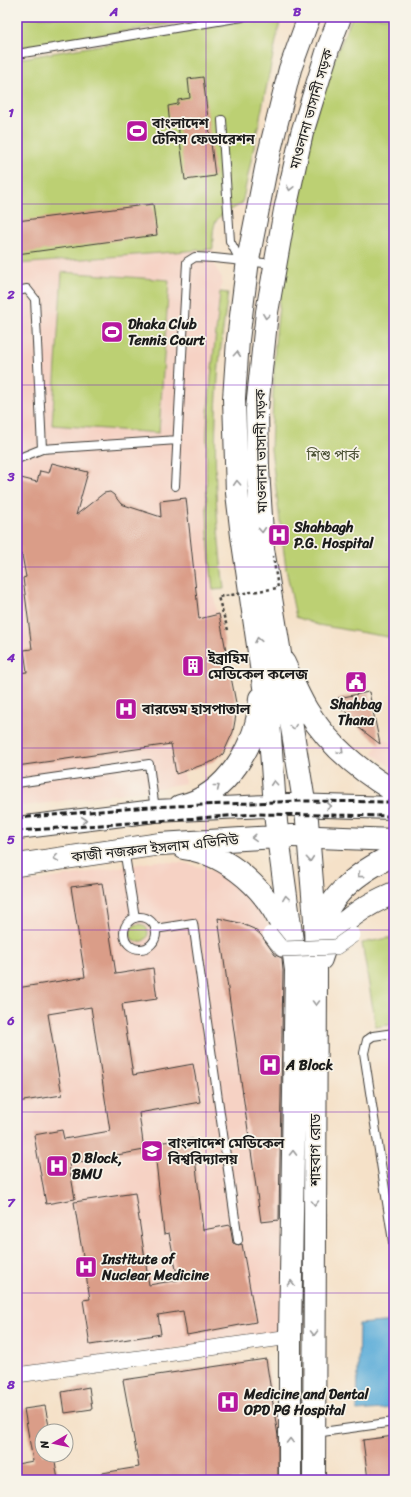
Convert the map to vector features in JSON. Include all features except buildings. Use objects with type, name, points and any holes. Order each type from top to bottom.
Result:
[{"type":"main road","name":"মাওলানা ভাসানী সড়ক","points":[[291,821],[269,721],[272,661],[248,584],[236,466],[234,399],[244,260],[288,76],[309,17]]},
{"type":"main road","name":"মাওলানা ভাসানী সড়ক","points":[[291,821],[272,661],[263,549],[258,469],[258,402],[267,312],[275,264],[302,133],[329,46],[340,17]]},
{"type":"main road","points":[[272,661],[329,739],[353,764],[394,791]]},
{"type":"main road","points":[[17,828],[155,811],[188,804],[204,796],[220,785],[235,766],[253,734],[272,661]]},
{"type":"main road","points":[[291,821],[394,808]]},
{"type":"main road","points":[[155,811],[291,821],[394,840]]},
{"type":"main road","name":"কাজী নজরুল ইসলাম এভিনিউ","points":[[17,865],[160,844],[291,821]]},
{"type":"main road","name":"শাহবাগ রোড","points":[[291,821],[306,970],[314,1480]]},
{"type":"main road","name":"শাহবাগ রোড","points":[[290,1480],[290,1337],[306,970],[315,920],[291,821]]},
{"type":"main road","points":[[160,844],[197,850],[218,858],[238,871],[256,887],[274,909],[306,970]]},
{"type":"main road","points":[[306,970],[330,904],[349,883],[376,863],[394,855]]},
{"type":"main road","points":[[306,970],[337,930],[376,900],[394,893]]},
{"type":"street","points":[[270,934],[282,949],[336,947],[353,935]]},
{"type":"street","points":[[17,1376],[290,1337]]},
{"type":"lane","points":[[17,54],[242,17]]},
{"type":"lane","points":[[222,120],[230,241],[244,260]]},
{"type":"lane","points":[[175,486],[187,262],[195,257],[244,260],[275,264]]},
{"type":"lane","points":[[17,291],[27,289],[35,298],[42,449]]},
{"type":"lane","points":[[17,459],[42,449],[178,440]]},
{"type":"lane","points":[[17,783],[149,764],[155,811]]},
{"type":"lane","points":[[124,849],[135,918]]},
{"type":"lane","points":[[135,918],[145,918],[153,924],[155,929],[155,939],[148,947],[143,949],[132,948],[128,945],[123,935],[126,924],[135,918]]},
{"type":"lane","points":[[155,929],[193,922],[238,1240]]},
{"type":"lane","points":[[394,1033],[373,1036],[367,1040],[364,1053],[394,1248]]},
{"type":"lane","points":[[314,1433],[394,1422]]},
{"type":"path","points":[[228,630],[218,597],[278,588],[273,556]]},
{"type":"shaded area","points":[[213,249],[215,266],[222,278],[207,431],[207,537],[216,611],[218,611],[219,614],[236,703],[236,715],[233,732],[223,754],[214,761],[184,772],[185,783],[148,790],[17,807],[17,264]]},
{"type":"shaded area","points":[[381,737],[394,744],[394,770],[373,753]]},
{"type":"shaded area","name":"বাংলাদেশ মেডিকেল বিশ্ববিদ্যালয়","points":[[157,861],[184,863],[220,872],[251,893],[283,953],[289,969],[284,1333],[17,1374],[17,884]]},
{"type":"green space","points":[[17,17],[217,17],[17,48]]},
{"type":"green space","name":"বাংলাদেশ টেনিস ফেডারেশন","points":[[267,17],[281,17],[242,204],[226,212],[217,220],[213,231],[213,249],[17,264],[17,59]]},
{"type":"green space","name":"শিশু পার্ক","points":[[352,17],[394,17],[394,638],[318,625],[296,617],[286,569],[271,449],[275,342],[282,279],[314,120],[326,80]]},
{"type":"green space","name":"Dhaka Club Tennis Court","points":[[62,272],[169,280],[159,433],[52,425]]},
{"type":"green space","points":[[220,292],[228,293],[219,366],[216,404],[215,457],[217,510],[224,589],[213,590],[207,511],[206,451],[209,396]]},
{"type":"green space","points":[[135,924],[143,924],[148,929],[146,940],[143,942],[135,942],[130,937],[130,929]]},
{"type":"green space","points":[[394,937],[394,1024],[376,1027],[362,943]]},
{"type":"water","points":[[394,1321],[394,1408],[357,1411],[359,1324]]},
{"type":"railway","points":[[17,818],[150,807],[301,801],[394,802]]},
{"type":"railway","points":[[17,831],[255,814],[394,816]]},
{"type":"place","name":"বাংলাদেশ টেনিস ফেডারেশন","points":[[137,131]]},
{"type":"place","name":"Dhaka Club Tennis Court","points":[[112,332]]},
{"type":"place","name":"Shahbagh P.G. Hospital","points":[[279,535]]},
{"type":"place","name":"ইব্রাহিম মেডিকেল কলেজ","points":[[193,666]]},
{"type":"place","name":"Shahbag Thana","points":[[356,682]]},
{"type":"place","name":"বারডেম হাসপাতাল","points":[[126,709]]},
{"type":"place","name":"A Block","points":[[270,1065]]},
{"type":"place","name":"বাংলাদেশ মেডিকেল বিশ্ববিদ্যালয়","points":[[152,1151]]},
{"type":"place","name":"D Block, BMU","points":[[57,1166]]},
{"type":"place","name":"Institute of Nuclear Medicine","points":[[86,1267]]},
{"type":"place","name":"Medicine and Dental OPD PG Hospital","points":[[228,1402]]}]
